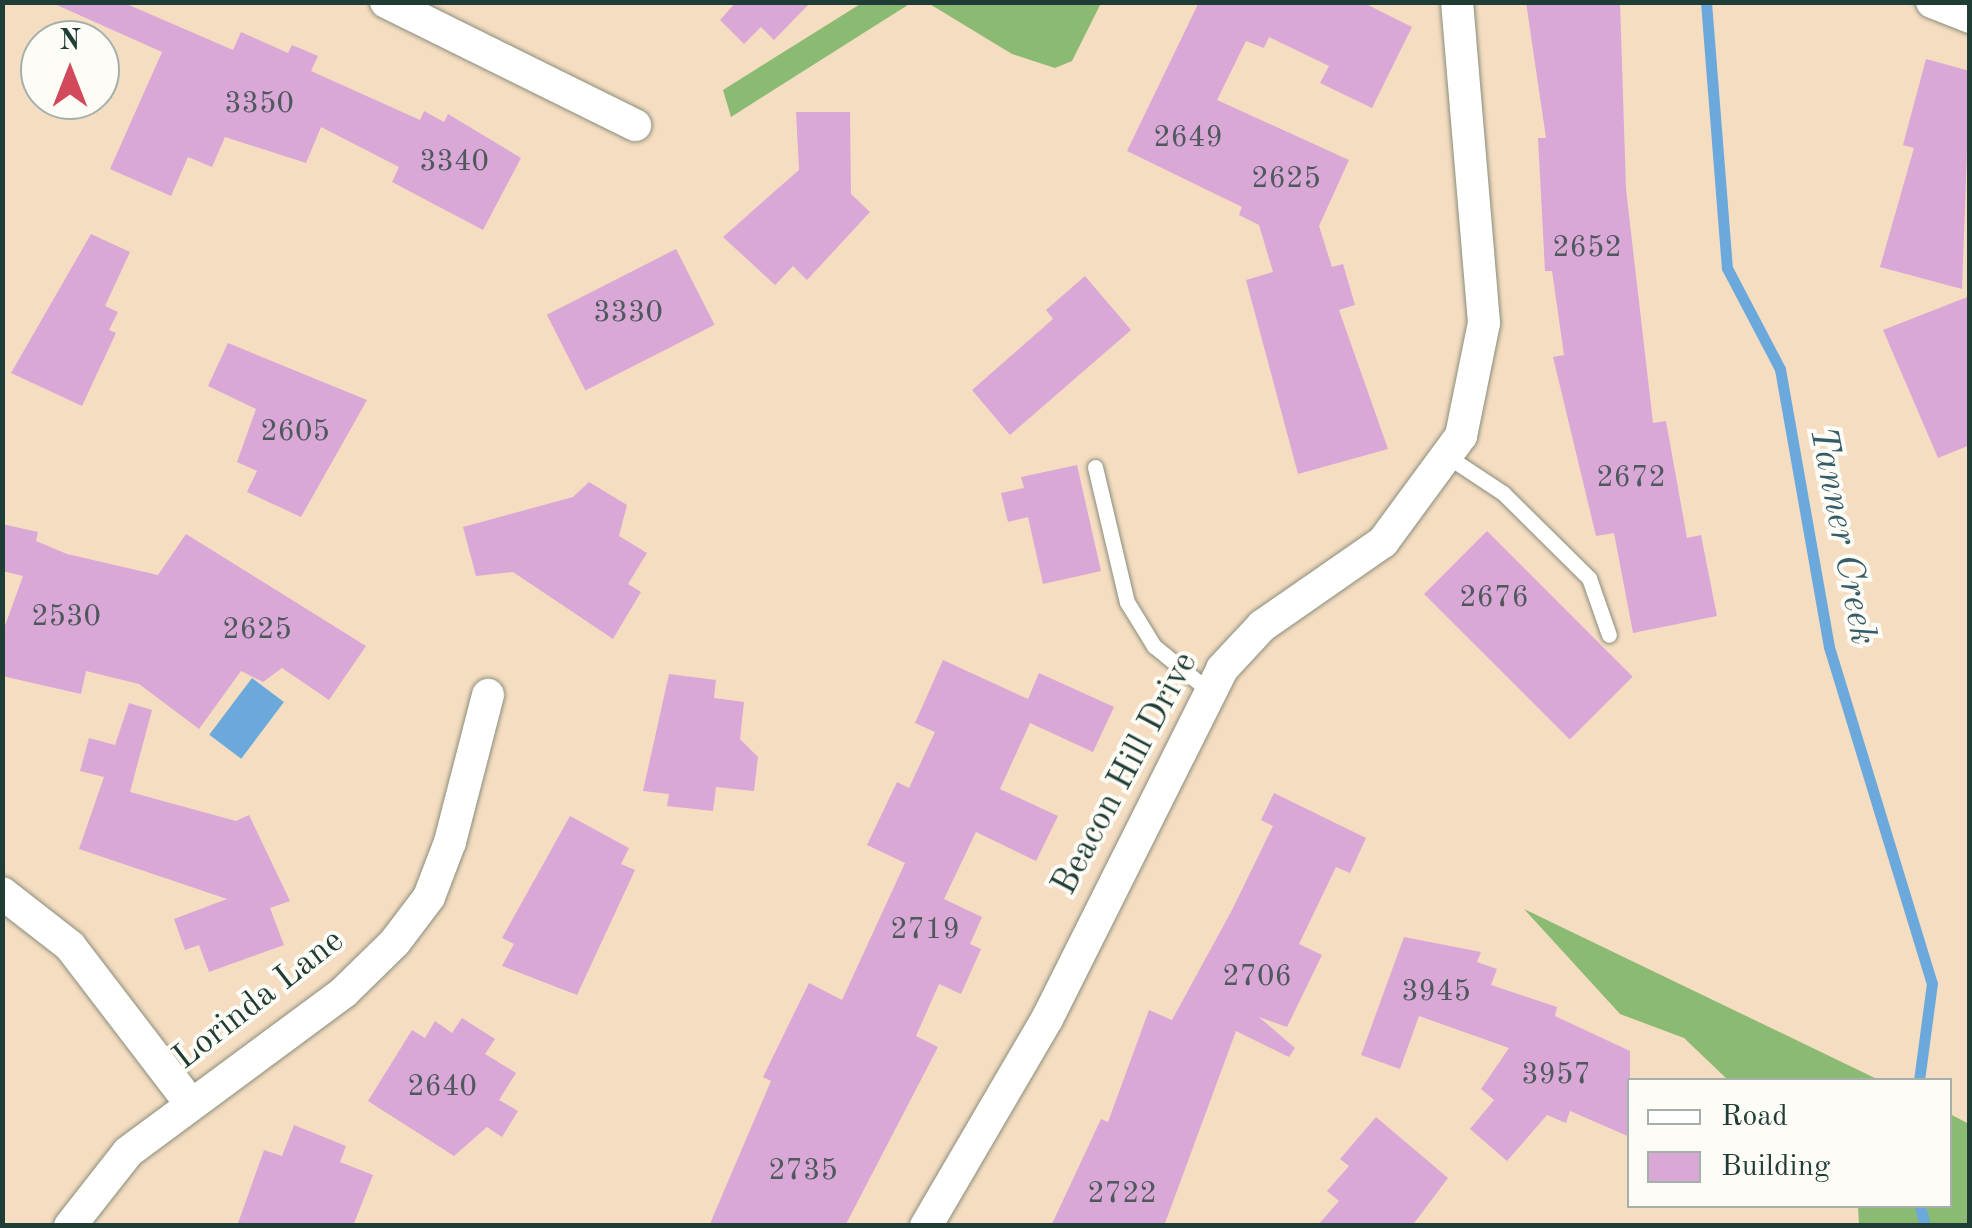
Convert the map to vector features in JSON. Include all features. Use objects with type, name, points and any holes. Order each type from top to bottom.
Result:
[{"type":"street","points":[[386,2],[635,125]]},
{"type":"street","name":"Beacon Hill Drive","points":[[926,1226],[1047,1019],[1208,690],[1262,626],[1382,542],[1450,458],[1472,405],[1484,323],[1457,2]]},
{"type":"street","points":[[1932,2],[1970,17]]},
{"type":"street","name":"Lorinda Lane","points":[[70,1226],[128,1152],[344,992],[429,897],[488,694]]},
{"type":"street","points":[[2,893],[70,946],[192,1104]]},
{"type":"lane","points":[[1450,458],[1503,493],[1588,578],[1609,635]]},
{"type":"lane","points":[[1095,466],[1127,602],[1154,646],[1208,690]]},
{"type":"green space","points":[[862,3],[911,3],[731,117],[723,90]]},
{"type":"green space","points":[[928,3],[1101,3],[1072,61],[1055,68],[1012,54]]},
{"type":"green space","points":[[1524,909],[1875,1078],[1726,1078],[1684,1038],[1620,1014]]},
{"type":"green space","points":[[1952,1115],[1969,1124],[1969,1225],[1859,1225],[1858,1208],[1952,1208]]},
{"type":"water","points":[[252,678],[284,702],[241,759],[209,735]]},
{"type":"building","points":[[50,2],[122,2],[233,50],[241,32],[288,53],[292,45],[318,56],[311,71],[420,120],[424,111],[444,122],[448,114],[521,158],[483,230],[392,182],[399,167],[321,127],[306,163],[225,137],[212,167],[188,157],[171,196],[110,169],[162,52],[120,33],[120,20],[90,20]]},
{"type":"building","points":[[736,2],[811,2],[774,40],[761,27],[744,44],[720,20]]},
{"type":"building","points":[[1199,2],[1362,2],[1412,27],[1372,108],[1320,83],[1329,66],[1269,37],[1264,48],[1246,41],[1217,100],[1349,160],[1319,226],[1332,267],[1343,264],[1355,305],[1339,310],[1388,449],[1298,474],[1246,280],[1273,272],[1259,225],[1239,215],[1242,207],[1127,151]]},
{"type":"building","points":[[1526,2],[1620,2],[1626,189],[1653,423],[1666,421],[1687,538],[1701,535],[1717,616],[1633,633],[1614,533],[1596,536],[1553,357],[1564,355],[1552,271],[1545,271],[1538,138],[1546,138]]},
{"type":"building","points":[[1926,59],[1970,71],[1962,289],[1880,267],[1914,148],[1903,145]]},
{"type":"building","points":[[796,112],[850,112],[851,194],[870,212],[807,280],[793,266],[775,285],[723,237],[799,170]]},
{"type":"building","points":[[91,234],[130,252],[105,306],[118,312],[109,330],[116,333],[82,406],[11,373]]},
{"type":"building","points":[[676,249],[715,325],[585,391],[547,315]]},
{"type":"building","points":[[1085,276],[1131,330],[1010,435],[972,390],[1053,319],[1046,310]]},
{"type":"building","points":[[1970,296],[1970,445],[1938,458],[1883,330]]},
{"type":"building","points":[[228,343],[367,400],[301,517],[247,492],[257,471],[237,462],[256,409],[208,386]]},
{"type":"building","points":[[1077,465],[1101,571],[1043,584],[1028,517],[1008,522],[1001,493],[1024,488],[1021,477]]},
{"type":"building","points":[[589,482],[627,505],[619,536],[647,553],[628,584],[641,592],[613,639],[513,572],[476,576],[463,527],[573,497]]},
{"type":"building","points":[[2,524],[38,532],[36,541],[67,554],[158,575],[186,534],[366,646],[329,700],[282,668],[263,682],[241,671],[199,729],[139,684],[86,671],[81,694],[2,676],[2,634],[23,576],[2,571]]},
{"type":"building","points":[[1487,531],[1633,677],[1570,740],[1424,594]]},
{"type":"building","points":[[943,660],[1028,699],[1039,673],[1114,707],[1093,752],[1030,723],[1000,789],[1058,816],[1036,861],[976,832],[944,899],[982,917],[970,944],[981,949],[961,994],[939,984],[916,1036],[938,1047],[845,1226],[709,1226],[771,1081],[763,1077],[809,983],[842,1000],[905,863],[867,845],[897,782],[909,788],[935,732],[915,723]]},
{"type":"building","points":[[669,674],[716,680],[714,698],[744,702],[740,739],[758,757],[754,791],[716,787],[713,811],[667,806],[669,794],[643,791]]},
{"type":"building","points":[[129,703],[152,710],[130,792],[236,821],[249,815],[290,901],[270,908],[284,945],[209,972],[199,945],[185,950],[174,919],[227,899],[79,849],[104,777],[80,771],[89,738],[115,745]]},
{"type":"building","points":[[1274,793],[1366,838],[1350,873],[1336,867],[1299,944],[1322,955],[1287,1027],[1259,1017],[1295,1048],[1289,1057],[1236,1031],[1164,1226],[1051,1226],[1101,1119],[1108,1122],[1149,1010],[1172,1020],[1232,910],[1273,826],[1261,820]]},
{"type":"building","points":[[570,816],[629,848],[621,864],[635,870],[577,995],[502,966],[514,944],[502,938]]},
{"type":"building","points":[[1404,937],[1481,952],[1477,962],[1497,969],[1491,985],[1557,1007],[1555,1016],[1630,1051],[1627,1136],[1570,1111],[1566,1123],[1547,1115],[1507,1161],[1470,1129],[1494,1100],[1481,1089],[1509,1048],[1419,1016],[1400,1069],[1361,1055]]},
{"type":"building","points":[[462,1018],[495,1039],[485,1054],[516,1073],[499,1100],[518,1111],[502,1137],[487,1127],[454,1156],[368,1101],[412,1030],[425,1038],[435,1021],[452,1033]]},
{"type":"building","points":[[1376,1117],[1448,1178],[1412,1226],[1317,1226],[1339,1201],[1327,1191],[1349,1166],[1340,1159]]},
{"type":"building","points":[[294,1125],[346,1146],[340,1162],[373,1175],[353,1226],[237,1226],[264,1150],[282,1156]]},
{"type":"waterway","name":"Tanner Creek","points":[[1706,2],[1727,268],[1780,369],[1829,647],[1932,983],[1919,1078]]},
{"type":"waterway","name":"Tanner Creek","points":[[1920,1208],[1925,1226]]}]
